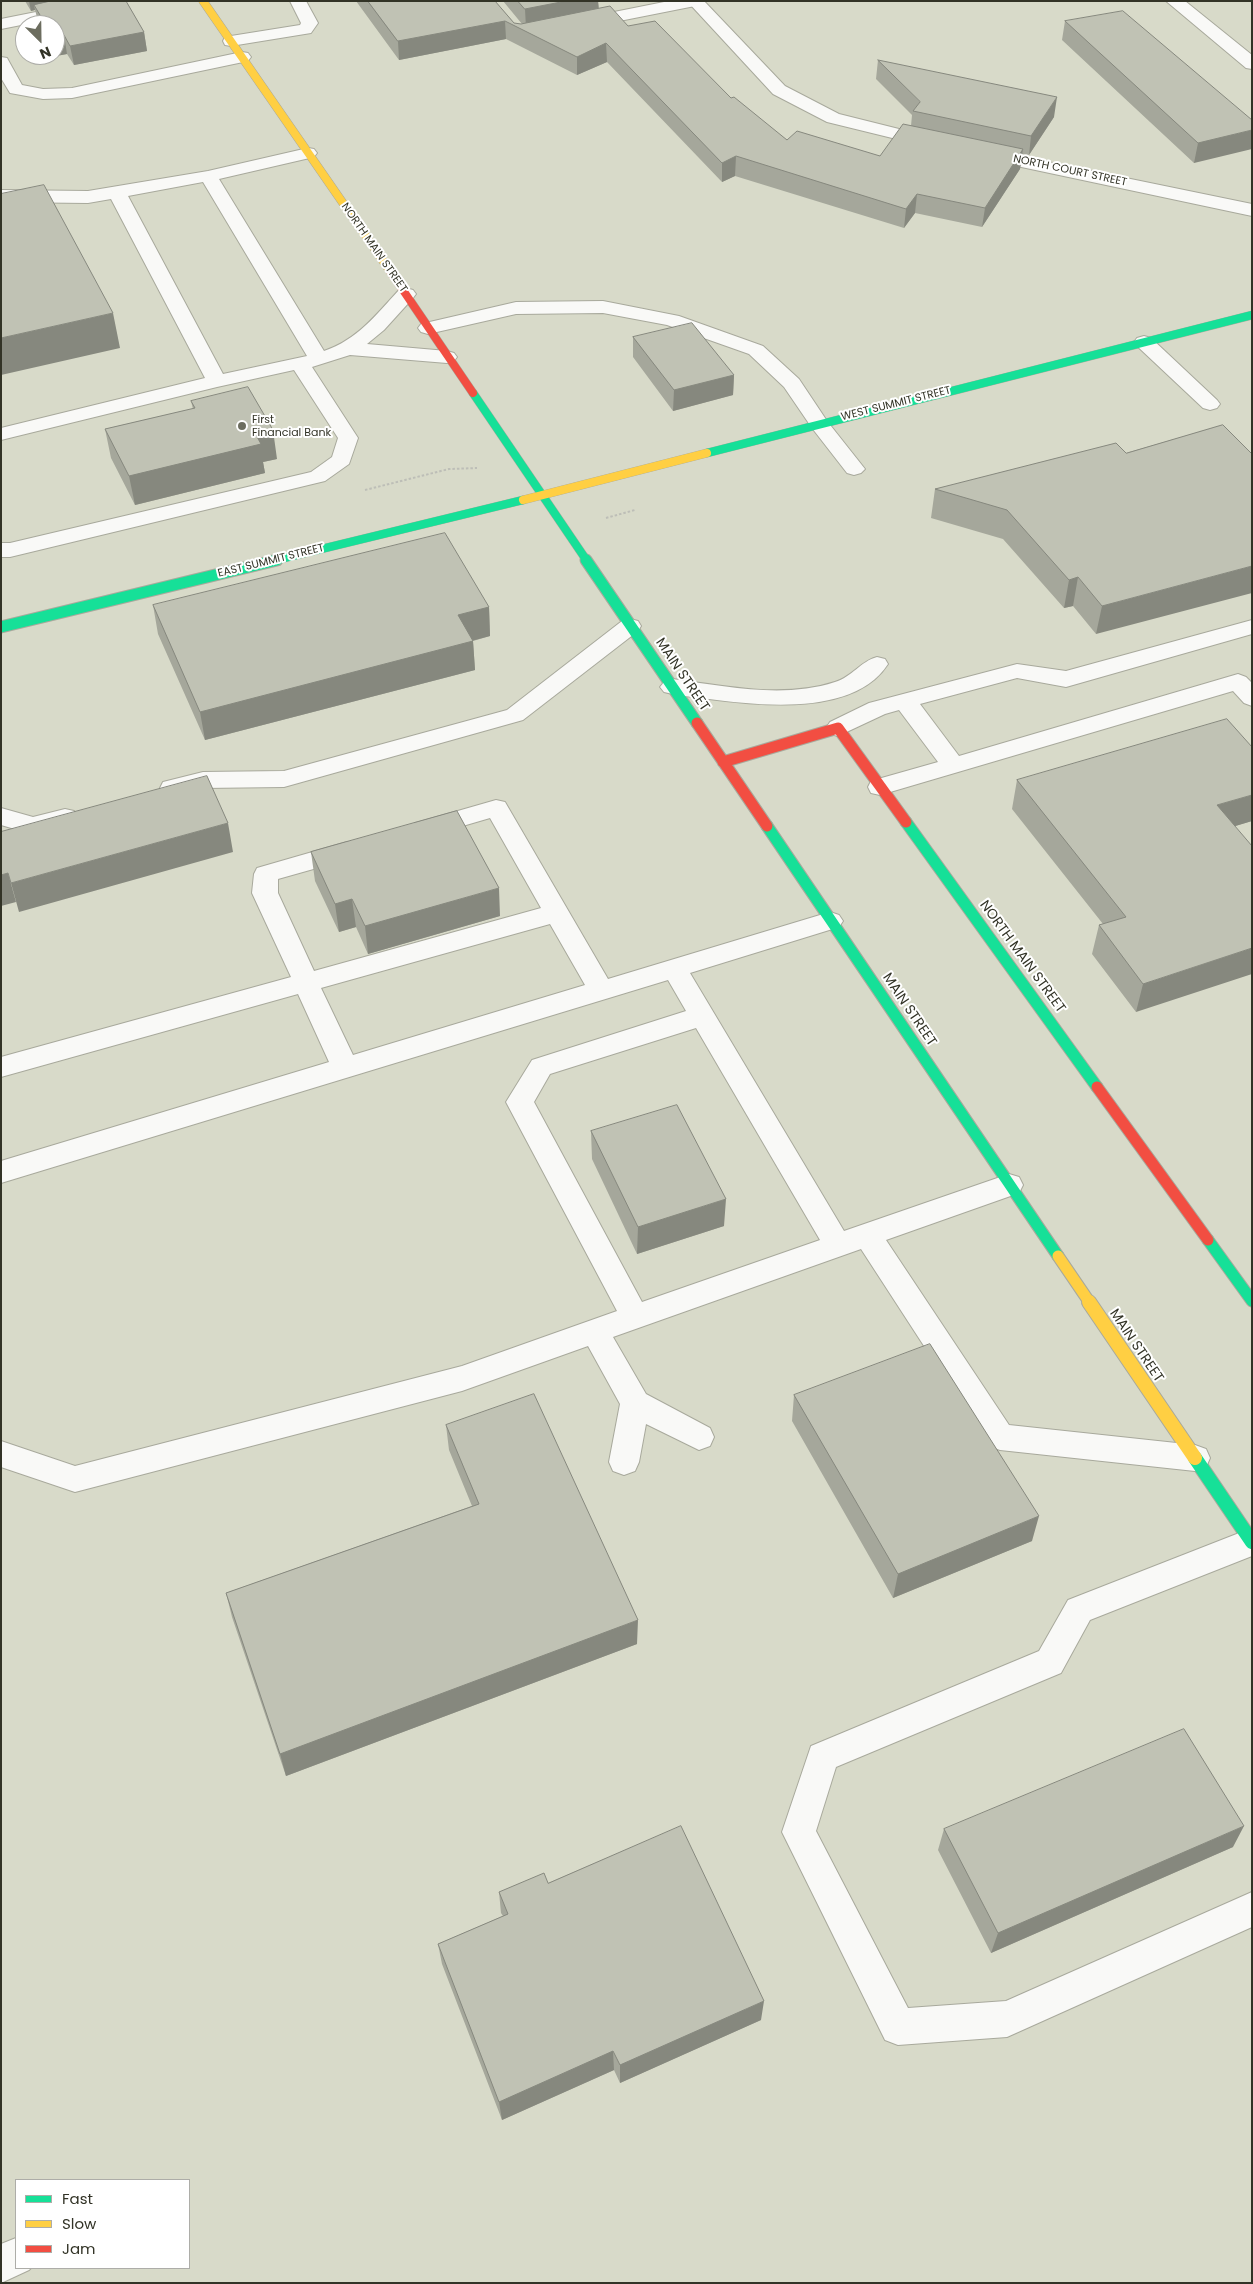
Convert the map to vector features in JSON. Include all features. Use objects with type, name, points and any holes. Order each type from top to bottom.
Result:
[{"type":"main road","name":"NORTH MAIN STREET","points":[[204,1],[406,294],[542,496]]},
{"type":"main road","name":"WEST SUMMIT STREET","points":[[542,496],[1252,315]]},
{"type":"main road","name":"MAIN STREET","points":[[542,496],[1252,1542]]},
{"type":"main road","name":"EAST SUMMIT STREET","points":[[1,627],[542,496]]},
{"type":"main road","name":"NORTH MAIN STREET","points":[[838,728],[1252,1301]]},
{"type":"main road","points":[[723,762],[838,728]]},
{"type":"street","points":[[1,24],[117,1]]},
{"type":"street","points":[[231,41],[305,29],[310,23],[298,1]]},
{"type":"street","points":[[569,26],[695,1],[780,90],[833,118],[890,134],[949,146]]},
{"type":"street","points":[[1174,1],[1252,64]]},
{"type":"street","points":[[1,62],[16,89],[42,94],[72,94],[242,58]]},
{"type":"street","name":"NORTH COURT STREET","points":[[968,150],[1252,210]]},
{"type":"street","points":[[1,196],[88,198],[208,176],[308,153]]},
{"type":"street","points":[[1,550],[10,550],[318,477],[342,460],[348,438],[309,361],[208,176]]},
{"type":"street","points":[[117,193],[217,381]]},
{"type":"street","points":[[1,434],[217,381],[309,361],[348,349],[377,326],[406,294]]},
{"type":"street","points":[[428,328],[516,308],[603,307],[672,320],[756,350],[792,383],[819,424],[854,470]]},
{"type":"street","points":[[1144,342],[1210,404]]},
{"type":"street","points":[[348,349],[447,357]]},
{"type":"street","points":[[156,792],[203,780],[284,779],[515,715],[630,626]]},
{"type":"street","points":[[838,728],[877,708],[1016,671],[1066,679],[1252,627]]},
{"type":"street","points":[[672,687],[764,696],[806,697],[848,686],[877,664]]},
{"type":"street","points":[[880,787],[953,764],[1238,682],[1252,698]]},
{"type":"street","points":[[906,701],[953,764]]},
{"type":"street","points":[[400,836],[496,808],[601,990]]},
{"type":"street","points":[[1,816],[32,826],[89,810]]},
{"type":"street","points":[[345,1067],[265,893],[266,874],[372,844]]},
{"type":"street","points":[[1,1067],[556,913]]},
{"type":"street","points":[[1,1172],[830,920]]},
{"type":"street","points":[[674,968],[838,1246]]},
{"type":"street","points":[[635,1317],[520,1102],[541,1067],[702,1016]]},
{"type":"street","points":[[1,1454],[75,1479],[462,1378],[1009,1185]]},
{"type":"street","points":[[868,1235],[1000,1437],[1195,1458]]},
{"type":"street","points":[[595,1331],[635,1403],[699,1437]]},
{"type":"street","points":[[624,1462],[635,1403]]},
{"type":"street","points":[[1252,1542],[1079,1610],[1050,1662],[823,1757],[799,1832],[898,2027],[1007,2019],[1252,1909]]},
{"type":"street","points":[[1,2264],[15,2257]]},
{"type":"building","points":[[51,1],[126,1],[144,32],[70,46],[65,37],[65,15],[40,15],[34,5]]},
{"type":"building","points":[[368,1],[495,1],[514,23],[521,24],[610,6],[628,26],[655,21],[731,98],[734,97],[787,140],[797,131],[880,156],[903,124],[1023,149],[985,208],[917,194],[906,209],[736,156],[722,163],[606,43],[577,57],[505,21],[398,41]]},
{"type":"building","points":[[518,1],[566,1],[525,9]]},
{"type":"building","points":[[1123,11],[1252,120],[1252,130],[1198,143],[1065,21]]},
{"type":"building","points":[[878,60],[1057,97],[1031,136],[913,111],[920,102]]},
{"type":"building","points":[[44,185],[113,313],[1,338],[1,194]]},
{"type":"building","points":[[692,323],[734,375],[674,390],[633,337]]},
{"type":"building","points":[[248,387],[273,430],[256,435],[261,444],[129,476],[105,429],[195,408],[191,401]]},
{"type":"building","points":[[1223,425],[1252,454],[1252,566],[1102,606],[1078,577],[1069,580],[1007,510],[935,489],[1116,443],[1126,453]]},
{"type":"building","points":[[445,533],[489,607],[458,615],[473,641],[200,712],[153,605]]},
{"type":"building","points":[[1227,719],[1252,747],[1252,795],[1217,805],[1252,846],[1252,948],[1143,984],[1099,925],[1126,917],[1017,780]]},
{"type":"building","points":[[207,776],[228,823],[11,883],[8,873],[1,875],[1,832]]},
{"type":"building","points":[[457,811],[499,888],[365,926],[352,899],[335,904],[311,852]]},
{"type":"building","points":[[677,1105],[726,1199],[638,1227],[591,1131]]},
{"type":"building","points":[[930,1344],[1039,1516],[898,1574],[794,1395]]},
{"type":"building","points":[[534,1394],[638,1620],[280,1754],[226,1593],[479,1504],[446,1425]]},
{"type":"building","points":[[1184,1729],[1244,1826],[998,1933],[944,1829]]},
{"type":"building","points":[[681,1826],[764,2001],[620,2065],[613,2051],[499,2102],[438,1944],[508,1914],[499,1892],[544,1873],[548,1883]]},
{"type":"traffic: fast","points":[[707,453],[1252,315]]},
{"type":"traffic: fast","points":[[473,393],[697,723]]},
{"type":"traffic: fast","points":[[1,627],[523,500]]},
{"type":"traffic: fast","points":[[906,822],[1097,1087]]},
{"type":"traffic: fast","points":[[767,826],[1058,1256]]},
{"type":"traffic: fast","points":[[1208,1240],[1252,1301]]},
{"type":"traffic: fast","points":[[1195,1458],[1252,1542]]},
{"type":"traffic: slow","points":[[203,1],[390,271]]},
{"type":"traffic: slow","points":[[523,500],[707,453]]},
{"type":"traffic: slow","points":[[1058,1256],[1195,1458]]},
{"type":"traffic: jam","points":[[390,271],[473,393]]},
{"type":"traffic: jam","points":[[697,723],[767,826]]},
{"type":"traffic: jam","points":[[723,762],[838,728],[906,822]]},
{"type":"traffic: jam","points":[[1097,1087],[1208,1240]]},
{"type":"place","name":"First Financial Bank","points":[[242,426]]}]
